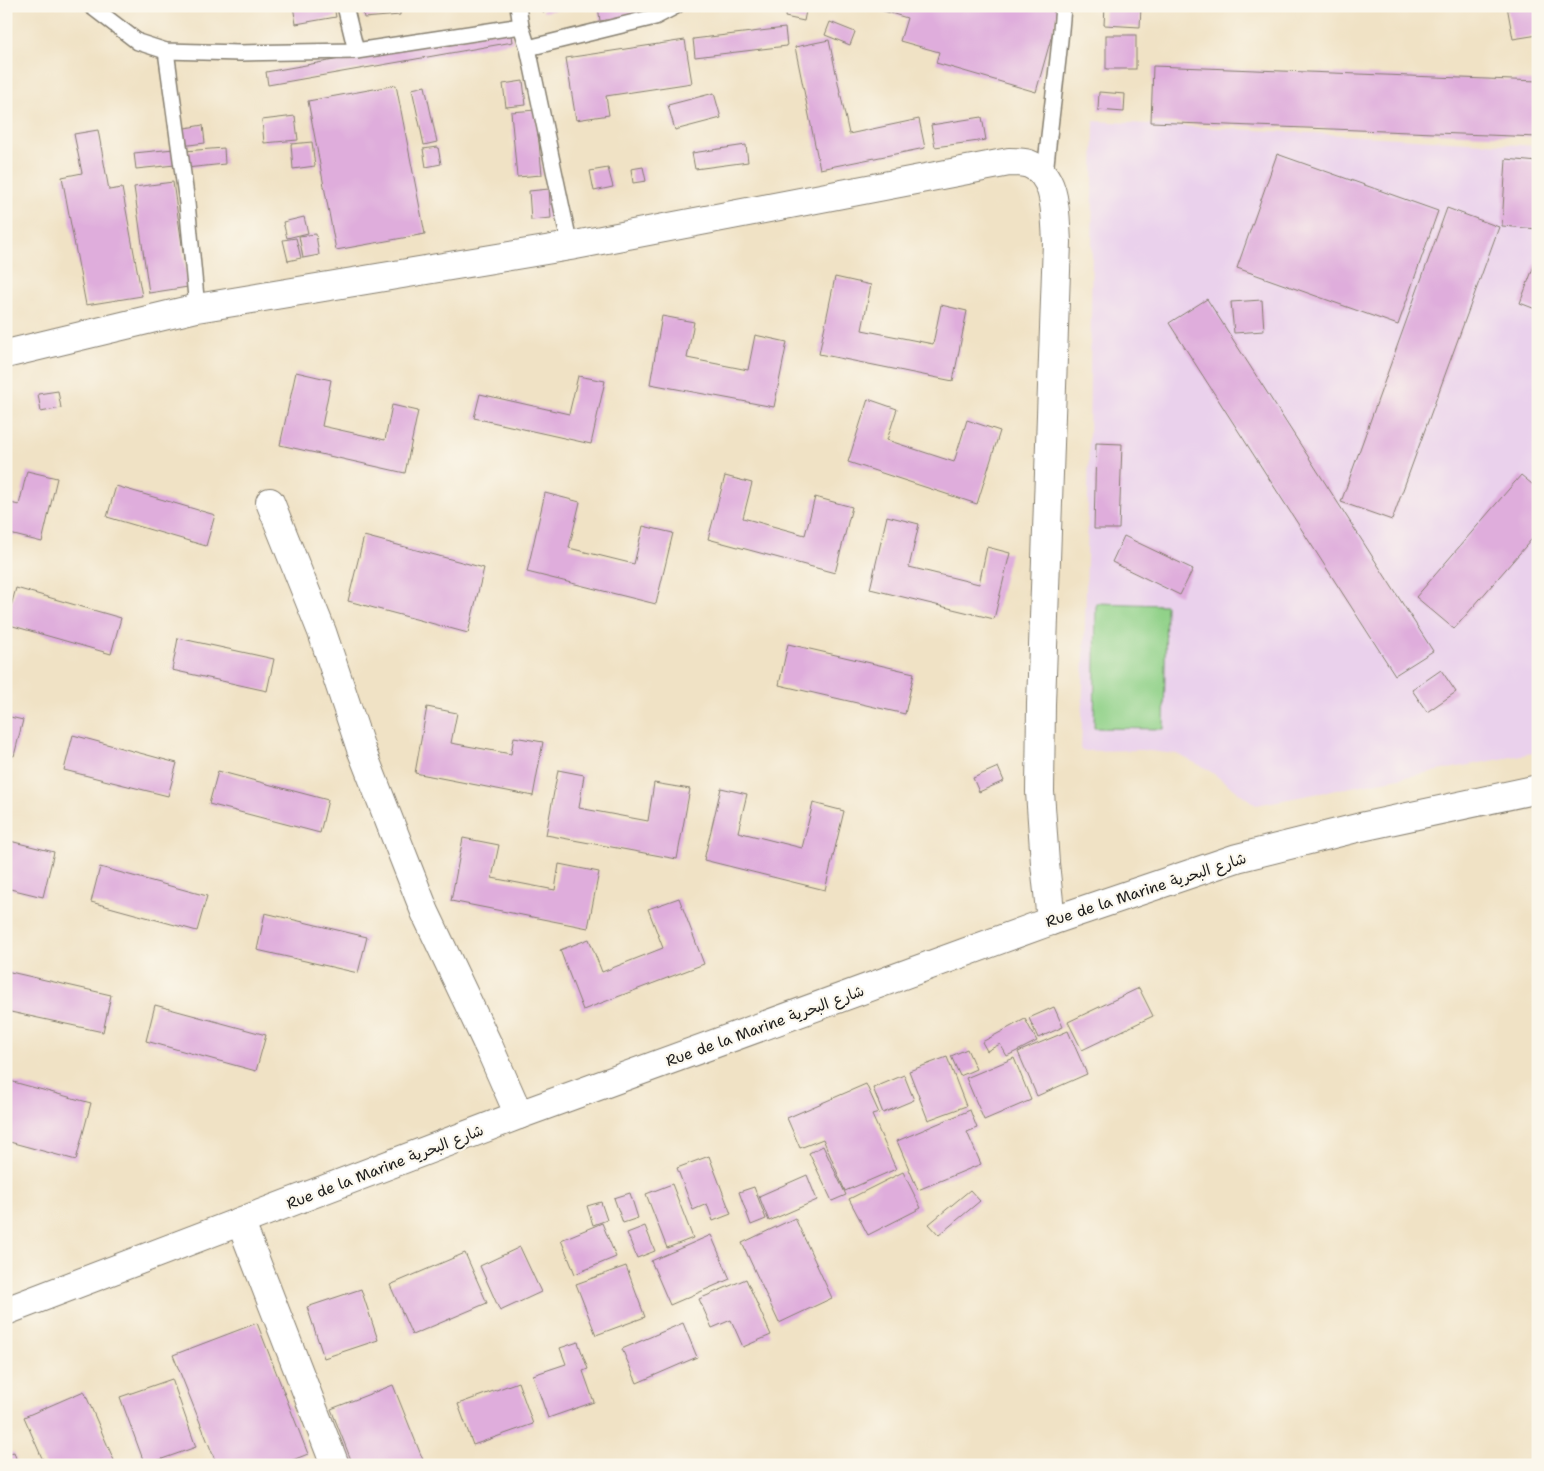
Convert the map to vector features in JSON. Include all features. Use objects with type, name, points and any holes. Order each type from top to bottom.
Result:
[{"type":"street","points":[[6,354],[197,308],[570,246],[1009,162],[1029,164],[1045,175],[1052,190],[1058,242],[1041,704],[1040,792],[1051,921]]},
{"type":"street","points":[[270,502],[322,632],[360,749],[425,912],[489,1047],[519,1116]]},
{"type":"street","name":"Rue de la Marine شارع البحرية","points":[[6,1311],[519,1116],[1051,921],[1238,858],[1361,827],[1538,789]]},
{"type":"street","points":[[241,1222],[335,1465]]},
{"type":"lane","points":[[91,6],[138,42],[166,50],[240,53],[356,52],[521,26]]},
{"type":"lane","points":[[345,6],[356,52]]},
{"type":"lane","points":[[518,6],[570,246]]},
{"type":"lane","points":[[528,48],[656,17],[676,6]]},
{"type":"lane","points":[[1045,175],[1049,129],[1060,57],[1063,6]]},
{"type":"lane","points":[[166,50],[188,203],[197,308]]},
{"type":"shaded area","points":[[1094,121],[1538,146],[1538,752],[1256,805],[1207,769],[1177,754],[1141,750],[1081,751],[1087,559]]},
{"type":"green space","points":[[1096,603],[1166,605],[1164,729],[1094,728]]},
{"type":"building","points":[[293,6],[334,6],[336,17],[296,24]]},
{"type":"building","points":[[362,6],[400,6],[400,15],[364,18]]},
{"type":"building","points":[[543,6],[575,6],[575,7],[543,12]]},
{"type":"building","points":[[598,6],[655,6],[656,14],[600,21]]},
{"type":"building","points":[[787,6],[807,6],[804,21],[785,17]]},
{"type":"building","points":[[867,6],[1060,6],[1036,92],[936,63],[939,52],[900,41],[907,18]]},
{"type":"building","points":[[1105,6],[1141,6],[1140,27],[1104,25]]},
{"type":"building","points":[[1507,6],[1538,6],[1538,35],[1513,39]]},
{"type":"building","points":[[830,22],[855,32],[850,45],[825,35]]},
{"type":"building","points":[[785,28],[787,46],[695,57],[693,39]]},
{"type":"building","points":[[511,29],[513,42],[268,85],[266,72]]},
{"type":"building","points":[[1106,35],[1136,35],[1136,69],[1106,69]]},
{"type":"building","points":[[685,40],[692,83],[606,96],[609,115],[576,120],[566,58]]},
{"type":"building","points":[[829,40],[849,134],[919,119],[925,148],[820,169],[795,47]]},
{"type":"building","points":[[1153,66],[1538,81],[1538,137],[1151,122]]},
{"type":"building","points":[[523,81],[526,105],[506,107],[503,84]]},
{"type":"building","points":[[396,85],[425,234],[336,250],[308,101]]},
{"type":"building","points":[[425,86],[437,142],[424,145],[412,89]]},
{"type":"building","points":[[1099,92],[1125,94],[1124,112],[1098,110]]},
{"type":"building","points":[[714,93],[721,118],[675,130],[668,105]]},
{"type":"building","points":[[536,110],[542,175],[517,177],[511,112]]},
{"type":"building","points":[[295,116],[298,140],[264,143],[262,120]]},
{"type":"building","points":[[982,117],[986,140],[935,147],[931,125]]},
{"type":"building","points":[[203,125],[205,143],[181,146],[179,129]]},
{"type":"building","points":[[98,130],[109,190],[122,188],[142,296],[86,305],[62,177],[82,173],[74,134]]},
{"type":"building","points":[[312,142],[315,166],[293,169],[291,144]]},
{"type":"building","points":[[746,145],[748,162],[695,169],[692,153]]},
{"type":"building","points":[[438,147],[441,164],[426,167],[423,149]]},
{"type":"building","points":[[224,148],[225,164],[186,168],[184,151]]},
{"type":"building","points":[[174,149],[175,165],[136,169],[134,153]]},
{"type":"building","points":[[1277,154],[1438,211],[1398,325],[1237,268]]},
{"type":"building","points":[[1506,159],[1538,162],[1538,229],[1502,226]]},
{"type":"building","points":[[643,167],[646,181],[633,183],[631,169]]},
{"type":"building","points":[[608,168],[613,187],[594,191],[590,171]]},
{"type":"building","points":[[173,182],[188,287],[149,293],[134,187]]},
{"type":"building","points":[[549,189],[551,218],[531,220],[529,191]]},
{"type":"building","points":[[1447,208],[1499,227],[1392,520],[1341,502]]},
{"type":"building","points":[[304,217],[308,233],[287,238],[283,222]]},
{"type":"building","points":[[316,234],[319,255],[303,258],[299,236]]},
{"type":"building","points":[[296,238],[301,258],[288,261],[283,240]]},
{"type":"building","points":[[1535,263],[1538,264],[1538,310],[1520,303]]},
{"type":"building","points":[[835,277],[871,285],[862,330],[933,344],[941,305],[967,311],[953,381],[819,354]]},
{"type":"building","points":[[1207,299],[1433,651],[1395,675],[1169,323]]},
{"type":"building","points":[[1262,300],[1264,331],[1234,333],[1231,302]]},
{"type":"building","points":[[662,316],[694,322],[687,358],[748,370],[755,335],[787,342],[774,407],[650,384]]},
{"type":"building","points":[[296,372],[331,380],[322,426],[385,440],[392,405],[418,411],[405,473],[280,445]]},
{"type":"building","points":[[578,376],[605,381],[591,444],[474,418],[480,394],[569,414]]},
{"type":"building","points":[[58,391],[61,408],[41,412],[38,394]]},
{"type":"building","points":[[868,399],[897,409],[887,440],[954,462],[967,420],[1000,431],[977,504],[848,462]]},
{"type":"building","points":[[1096,443],[1122,444],[1119,529],[1094,529]]},
{"type":"building","points":[[27,471],[57,478],[42,542],[6,533],[6,502],[19,505]]},
{"type":"building","points":[[1521,475],[1538,489],[1538,532],[1454,629],[1416,597]]},
{"type":"building","points":[[725,476],[752,483],[743,518],[805,535],[815,497],[852,507],[835,573],[708,539]]},
{"type":"building","points":[[116,486],[215,515],[206,546],[107,517]]},
{"type":"building","points":[[545,493],[580,502],[569,548],[634,564],[643,526],[673,533],[656,604],[527,572]]},
{"type":"building","points":[[887,516],[919,524],[909,567],[979,584],[987,547],[1010,553],[994,619],[870,589]]},
{"type":"building","points":[[364,536],[484,568],[468,633],[348,601]]},
{"type":"building","points":[[1124,536],[1193,569],[1180,595],[1112,562]]},
{"type":"building","points":[[16,588],[121,618],[111,654],[6,624]]},
{"type":"building","points":[[178,638],[274,659],[267,691],[172,670]]},
{"type":"building","points":[[788,644],[914,673],[905,714],[779,685]]},
{"type":"building","points":[[1441,670],[1456,692],[1427,712],[1412,690]]},
{"type":"building","points":[[427,707],[457,713],[451,743],[511,754],[514,737],[543,742],[533,796],[415,773]]},
{"type":"building","points":[[6,716],[23,720],[14,756],[6,754]]},
{"type":"building","points":[[73,735],[177,763],[168,796],[64,770]]},
{"type":"building","points":[[998,767],[1004,781],[979,792],[973,778]]},
{"type":"building","points":[[558,770],[584,775],[579,808],[648,821],[654,783],[690,789],[677,859],[546,835]]},
{"type":"building","points":[[218,771],[328,800],[320,833],[209,804]]},
{"type":"building","points":[[721,788],[747,794],[738,832],[802,848],[813,803],[844,811],[825,890],[704,860]]},
{"type":"building","points":[[463,838],[499,845],[492,878],[555,890],[559,864],[599,872],[588,928],[451,901]]},
{"type":"building","points":[[6,840],[54,852],[43,897],[6,888]]},
{"type":"building","points":[[100,867],[207,896],[197,931],[91,902]]},
{"type":"building","points":[[679,898],[704,964],[583,1010],[560,950],[589,939],[602,972],[663,948],[648,909]]},
{"type":"building","points":[[265,913],[367,937],[358,973],[257,950]]},
{"type":"building","points":[[6,971],[111,995],[103,1032],[6,1011]]},
{"type":"building","points":[[1139,988],[1153,1016],[1082,1050],[1068,1022]]},
{"type":"building","points":[[155,1005],[266,1035],[256,1071],[146,1041]]},
{"type":"building","points":[[1054,1007],[1063,1027],[1038,1038],[1029,1018]]},
{"type":"building","points":[[1025,1019],[1037,1041],[1007,1056],[1000,1044],[987,1051],[982,1042]]},
{"type":"building","points":[[1068,1031],[1087,1074],[1037,1096],[1018,1052]]},
{"type":"building","points":[[967,1049],[976,1069],[960,1076],[951,1056]]},
{"type":"building","points":[[947,1057],[966,1106],[928,1120],[909,1071]]},
{"type":"building","points":[[1014,1058],[1031,1100],[984,1120],[966,1078]]},
{"type":"building","points":[[904,1075],[914,1100],[883,1113],[873,1088]]},
{"type":"building","points":[[6,1080],[91,1103],[76,1160],[6,1141]]},
{"type":"building","points":[[866,1084],[879,1113],[872,1115],[896,1169],[845,1191],[823,1139],[800,1148],[787,1118]]},
{"type":"building","points":[[970,1110],[977,1128],[967,1132],[981,1164],[918,1190],[897,1141]]},
{"type":"building","points":[[823,1146],[846,1195],[832,1201],[809,1153]]},
{"type":"building","points":[[709,1156],[731,1214],[713,1221],[707,1204],[693,1210],[677,1168]]},
{"type":"building","points":[[903,1172],[921,1208],[868,1235],[849,1199]]},
{"type":"building","points":[[807,1175],[817,1200],[769,1221],[759,1196]]},
{"type":"building","points":[[672,1184],[693,1238],[667,1248],[646,1194]]},
{"type":"building","points":[[754,1187],[766,1219],[751,1225],[739,1192]]},
{"type":"building","points":[[970,1190],[980,1201],[939,1235],[929,1224]]},
{"type":"building","points":[[630,1193],[638,1218],[623,1223],[614,1198]]},
{"type":"building","points":[[601,1202],[607,1220],[593,1225],[587,1206]]},
{"type":"building","points":[[795,1218],[832,1298],[779,1323],[742,1243]]},
{"type":"building","points":[[602,1223],[616,1257],[575,1274],[561,1240]]},
{"type":"building","points":[[645,1226],[655,1251],[637,1258],[627,1233]]},
{"type":"building","points":[[711,1235],[730,1279],[670,1305],[651,1261]]},
{"type":"building","points":[[520,1247],[541,1292],[500,1311],[480,1266]]},
{"type":"building","points":[[465,1253],[487,1303],[412,1335],[390,1285]]},
{"type":"building","points":[[626,1266],[645,1317],[596,1335],[576,1284]]},
{"type":"building","points":[[746,1279],[771,1335],[743,1347],[731,1320],[712,1328],[699,1299]]},
{"type":"building","points":[[361,1289],[378,1340],[324,1358],[307,1307]]},
{"type":"building","points":[[257,1323],[308,1454],[280,1465],[217,1465],[173,1355]]},
{"type":"building","points":[[683,1323],[697,1357],[637,1383],[622,1349]]},
{"type":"building","points":[[578,1342],[588,1369],[583,1371],[594,1402],[548,1418],[533,1375],[566,1364],[560,1348]]},
{"type":"building","points":[[172,1379],[196,1447],[145,1465],[120,1397]]},
{"type":"building","points":[[518,1382],[533,1424],[473,1445],[458,1404]]},
{"type":"building","points":[[393,1385],[425,1465],[353,1465],[331,1409]]},
{"type":"building","points":[[84,1391],[116,1465],[45,1465],[24,1417]]},
{"type":"building","points":[[14,1452],[18,1465],[6,1465],[6,1454]]}]
